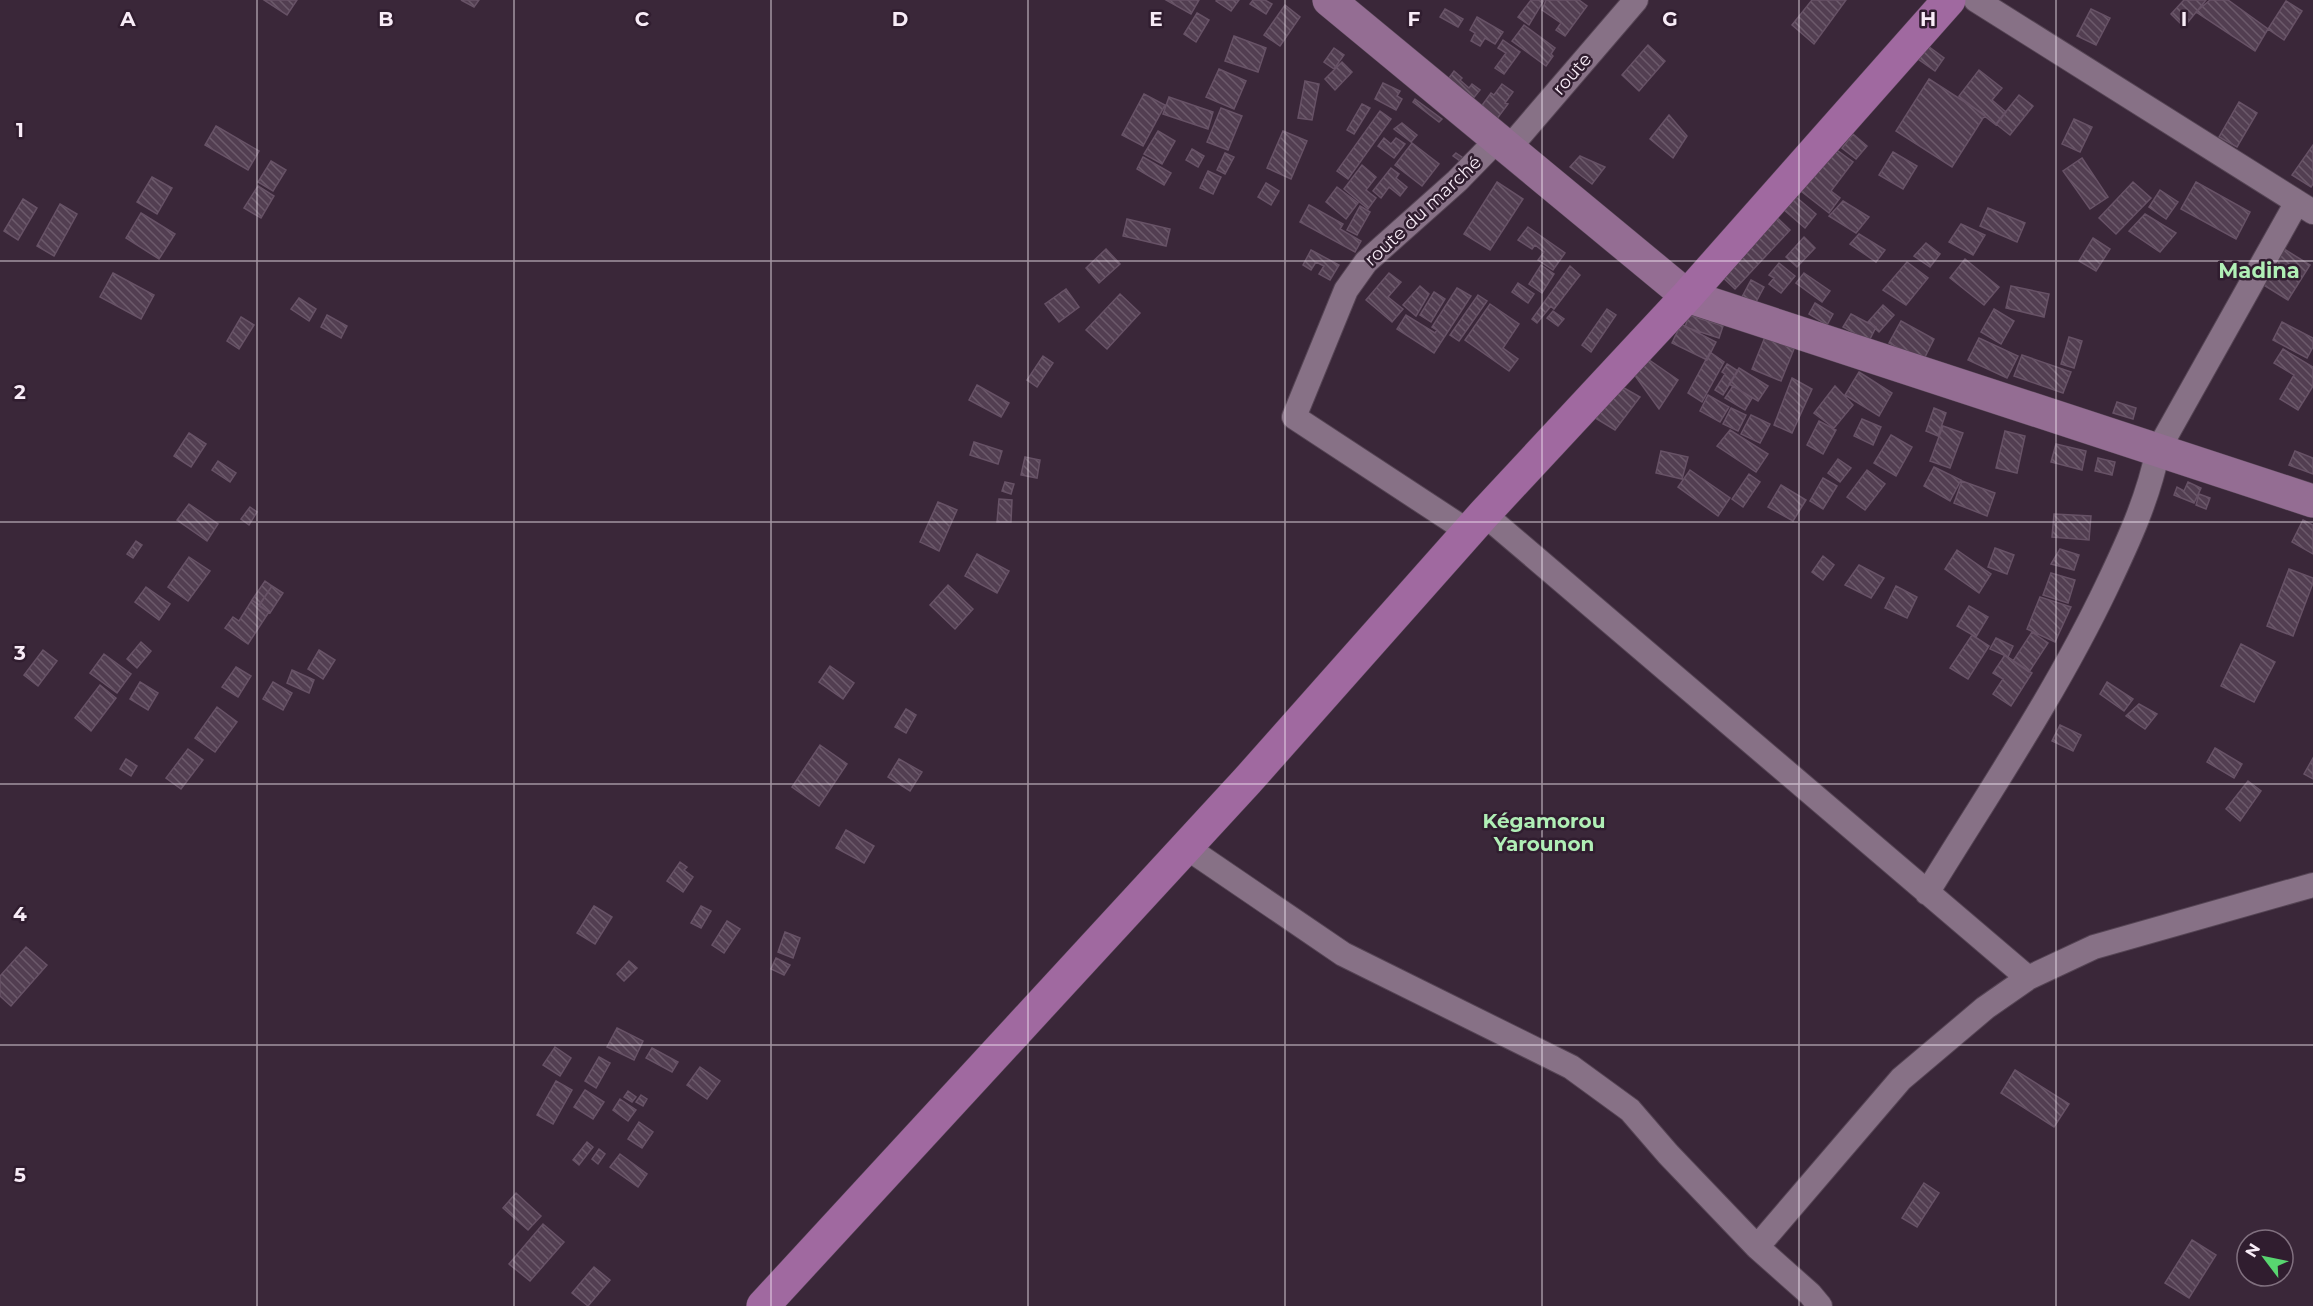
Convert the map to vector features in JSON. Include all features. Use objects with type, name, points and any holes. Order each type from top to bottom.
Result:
[{"type":"main road","points":[[763,1306],[1186,848],[1476,523],[1687,296],[1949,0]]},
{"type":"street","name":"route","points":[[1503,144],[1636,0]]},
{"type":"street","points":[[1927,893],[2053,690],[2089,624],[2133,532],[2151,482],[2158,450],[2305,207],[1976,0]]},
{"type":"street","points":[[1344,5],[1503,144],[1687,296],[2313,501]]},
{"type":"street","name":"route du marché","points":[[1476,523],[1294,417],[1346,291],[1366,262],[1457,181],[1503,144]]},
{"type":"street","points":[[1476,523],[2028,978]]},
{"type":"street","points":[[1186,848],[1344,954],[1571,1067],[1630,1110],[1668,1154],[1757,1247],[1810,1294],[1820,1306]]},
{"type":"street","points":[[1757,1247],[1901,1079],[1985,1008],[2028,978],[2094,946],[2313,885]]},
{"type":"building","points":[[264,0],[297,0],[287,15]]},
{"type":"building","points":[[461,0],[479,0],[474,7]]},
{"type":"building","points":[[1166,0],[1199,0],[1191,14]]},
{"type":"building","points":[[1217,0],[1239,0],[1231,11]]},
{"type":"building","points":[[1253,0],[1265,0],[1272,4],[1266,14],[1250,4]]},
{"type":"building","points":[[1531,0],[1544,0],[1529,25],[1518,17]]},
{"type":"building","points":[[1546,0],[1579,0],[1587,6],[1565,36],[1556,30],[1561,23],[1542,10]]},
{"type":"building","points":[[1812,0],[1846,0],[1814,44],[1792,25]]},
{"type":"building","points":[[2184,0],[2206,0],[2184,27],[2171,14]]},
{"type":"building","points":[[2210,0],[2228,0],[2268,29],[2255,51],[2196,12]]},
{"type":"building","points":[[2286,1],[2302,11],[2284,40],[2268,29]]},
{"type":"building","points":[[1285,5],[1300,17],[1280,46],[1264,35]]},
{"type":"building","points":[[1445,9],[1463,19],[1458,27],[1440,17]]},
{"type":"building","points":[[2091,9],[2110,18],[2096,45],[2077,36]]},
{"type":"building","points":[[1197,13],[1209,20],[1196,42],[1184,34]]},
{"type":"building","points":[[1477,17],[1503,32],[1495,44],[1485,38],[1480,46],[1471,41],[1475,33],[1470,30]]},
{"type":"building","points":[[1524,25],[1555,48],[1546,66],[1512,41]]},
{"type":"building","points":[[1234,36],[1266,48],[1258,72],[1225,61]]},
{"type":"building","points":[[1503,40],[1520,52],[1504,74],[1495,68],[1506,53],[1498,48]]},
{"type":"building","points":[[1648,45],[1665,61],[1639,91],[1622,75]]},
{"type":"building","points":[[1928,46],[1944,58],[1935,71],[1918,59]]},
{"type":"building","points":[[1334,48],[1344,55],[1334,69],[1324,62]]},
{"type":"building","points":[[1342,62],[1352,72],[1335,90],[1325,79]]},
{"type":"building","points":[[1219,69],[1246,81],[1234,109],[1206,97]]},
{"type":"building","points":[[1979,70],[2002,88],[1992,100],[2006,112],[1996,125],[1959,96]]},
{"type":"building","points":[[1454,71],[1469,88],[1472,84],[1480,90],[1471,101],[1446,82]]},
{"type":"building","points":[[1929,79],[1985,115],[1952,167],[1896,131]]},
{"type":"building","points":[[1305,81],[1319,84],[1312,120],[1298,118]]},
{"type":"building","points":[[1383,83],[1400,91],[1397,96],[1402,99],[1396,110],[1375,99]]},
{"type":"building","points":[[1502,84],[1513,92],[1505,103],[1508,104],[1490,128],[1480,108],[1491,93],[1494,95]]},
{"type":"building","points":[[1144,94],[1165,105],[1143,146],[1122,135]]},
{"type":"building","points":[[2019,95],[2033,106],[2010,135],[1996,124]]},
{"type":"building","points":[[1169,97],[1213,112],[1208,129],[1163,114]]},
{"type":"building","points":[[1415,99],[1442,119],[1439,122],[1413,102]]},
{"type":"building","points":[[2239,102],[2257,113],[2237,147],[2219,137]]},
{"type":"building","points":[[1362,104],[1370,108],[1354,134],[1347,130]]},
{"type":"building","points":[[1221,108],[1242,116],[1228,150],[1207,142]]},
{"type":"building","points":[[1380,111],[1391,119],[1348,179],[1337,171]]},
{"type":"building","points":[[1669,115],[1687,136],[1673,158],[1650,139]]},
{"type":"building","points":[[2074,119],[2092,127],[2080,152],[2062,144]]},
{"type":"building","points":[[1402,123],[1417,135],[1411,142],[1394,129]]},
{"type":"building","points":[[216,126],[259,151],[248,170],[205,145]]},
{"type":"building","points":[[1158,131],[1175,141],[1162,164],[1144,154]]},
{"type":"building","points":[[1283,131],[1307,141],[1291,179],[1267,168]]},
{"type":"building","points":[[1853,134],[1867,146],[1856,159],[1842,148]]},
{"type":"building","points":[[1384,138],[1391,144],[1396,138],[1405,144],[1394,158],[1378,146]]},
{"type":"building","points":[[1412,143],[1439,164],[1422,186],[1395,165]]},
{"type":"building","points":[[2313,145],[2313,184],[2311,187],[2292,175]]},
{"type":"building","points":[[1834,148],[1853,162],[1831,191],[1840,198],[1829,213],[1801,191]]},
{"type":"building","points":[[1192,149],[1204,156],[1198,167],[1186,160]]},
{"type":"building","points":[[1893,152],[1917,166],[1903,189],[1879,175]]},
{"type":"building","points":[[1225,153],[1234,157],[1225,174],[1217,170]]},
{"type":"building","points":[[1456,153],[1468,161],[1456,166],[1460,161],[1453,156]]},
{"type":"building","points":[[1580,156],[1605,167],[1592,184],[1570,167]]},
{"type":"building","points":[[1143,157],[1171,173],[1164,185],[1137,169]]},
{"type":"building","points":[[2082,158],[2108,197],[2090,209],[2063,171]]},
{"type":"building","points":[[271,161],[286,170],[273,191],[258,182]]},
{"type":"building","points":[[1362,165],[1376,177],[1366,190],[1376,198],[1368,209],[1344,189]]},
{"type":"building","points":[[1391,168],[1399,174],[1396,178],[1407,187],[1400,196],[1389,187],[1381,198],[1373,191]]},
{"type":"building","points":[[1208,171],[1221,177],[1213,194],[1200,188]]},
{"type":"building","points":[[152,177],[172,188],[157,214],[137,202]]},
{"type":"building","points":[[1497,182],[1523,199],[1490,250],[1464,234]]},
{"type":"building","points":[[2133,182],[2151,198],[2116,234],[2099,218]]},
{"type":"building","points":[[2196,182],[2250,212],[2236,239],[2181,209]]},
{"type":"building","points":[[1266,183],[1279,191],[1271,205],[1258,197]]},
{"type":"building","points":[[258,186],[274,196],[261,218],[244,208]]},
{"type":"building","points":[[1337,187],[1358,203],[1346,219],[1326,202]]},
{"type":"building","points":[[2160,190],[2178,202],[2166,219],[2149,207]]},
{"type":"building","points":[[1789,191],[1816,214],[1805,228],[1777,204]]},
{"type":"building","points":[[23,199],[37,208],[18,240],[4,231]]},
{"type":"building","points":[[1843,201],[1869,217],[1856,233],[1829,216]]},
{"type":"building","points":[[60,204],[77,214],[54,256],[37,246]]},
{"type":"building","points":[[1309,205],[1343,224],[1340,229],[1361,241],[1355,252],[1300,222]]},
{"type":"building","points":[[1360,206],[1370,212],[1357,235],[1347,230]]},
{"type":"building","points":[[1988,208],[2025,223],[2017,242],[1980,226]]},
{"type":"building","points":[[1771,212],[1790,230],[1735,289],[1716,271]]},
{"type":"building","points":[[141,213],[175,234],[159,259],[126,238]]},
{"type":"building","points":[[2145,214],[2176,233],[2160,252],[2129,231]]},
{"type":"building","points":[[1127,219],[1170,229],[1166,246],[1123,236]]},
{"type":"building","points":[[1961,224],[1985,235],[1973,255],[1949,242]]},
{"type":"building","points":[[1528,227],[1565,253],[1553,270],[1538,260],[1544,252],[1535,245],[1532,249],[1518,240]]},
{"type":"building","points":[[1859,234],[1885,250],[1876,262],[1850,244]]},
{"type":"building","points":[[1804,237],[1815,248],[1797,267],[1786,257]]},
{"type":"building","points":[[2093,238],[2110,249],[2096,271],[2079,261]]},
{"type":"building","points":[[1926,243],[1940,254],[1930,267],[1914,256]]},
{"type":"building","points":[[1106,249],[1120,264],[1099,283],[1086,268]]},
{"type":"building","points":[[2284,249],[2310,265],[2288,300],[2262,284]]},
{"type":"building","points":[[1311,250],[1339,265],[1330,280],[1319,274],[1324,266],[1316,262],[1311,270],[1303,265]]},
{"type":"building","points":[[1965,259],[1999,287],[1984,305],[1950,278]]},
{"type":"building","points":[[1907,262],[1928,278],[1906,305],[1883,290]]},
{"type":"building","points":[[1779,263],[1795,276],[1781,293],[1769,284],[1774,278],[1769,275]]},
{"type":"building","points":[[1541,265],[1554,274],[1542,293],[1529,284]]},
{"type":"building","points":[[1570,266],[1580,275],[1554,309],[1551,306],[1537,323],[1532,319]]},
{"type":"building","points":[[113,273],[154,295],[141,319],[100,297]]},
{"type":"building","points":[[1389,273],[1401,282],[1388,297],[1403,309],[1392,322],[1366,300]]},
{"type":"building","points":[[1804,273],[1830,291],[1822,302],[1796,283]]},
{"type":"building","points":[[1751,280],[1764,287],[1755,304],[1742,297]]},
{"type":"building","points":[[1518,283],[1534,294],[1528,303],[1512,292]]},
{"type":"building","points":[[1420,286],[1429,294],[1416,316],[1403,305]]},
{"type":"building","points":[[2011,286],[2049,294],[2044,317],[2006,308]]},
{"type":"building","points":[[1457,288],[1471,296],[1434,353],[1397,329],[1406,315],[1435,333],[1437,330],[1432,327]]},
{"type":"building","points":[[1066,289],[1079,307],[1059,322],[1045,304]]},
{"type":"building","points":[[1434,292],[1445,299],[1431,322],[1420,315]]},
{"type":"building","points":[[1120,294],[1140,313],[1107,349],[1086,330]]},
{"type":"building","points":[[1478,295],[1487,301],[1459,341],[1450,335]]},
{"type":"building","points":[[299,298],[316,309],[309,321],[291,309]]},
{"type":"building","points":[[1815,303],[1833,314],[1827,325],[1809,314]]},
{"type":"building","points":[[1490,304],[1519,324],[1503,348],[1518,359],[1509,371],[1465,340]]},
{"type":"building","points":[[1883,305],[1894,315],[1879,332],[1868,322]]},
{"type":"building","points":[[1607,309],[1616,315],[1591,352],[1582,345]]},
{"type":"building","points":[[1994,309],[2014,321],[2001,344],[1981,332]]},
{"type":"building","points":[[1553,311],[1564,319],[1558,326],[1547,318]]},
{"type":"building","points":[[1851,314],[1876,327],[1869,341],[1843,327]]},
{"type":"building","points":[[327,315],[347,326],[341,338],[321,327]]},
{"type":"building","points":[[1689,315],[1723,326],[1719,338],[1685,327]]},
{"type":"building","points":[[241,317],[254,325],[239,349],[227,341]]},
{"type":"building","points":[[1901,321],[1934,339],[1923,361],[1889,343]]},
{"type":"building","points":[[2282,322],[2313,338],[2313,347],[2307,358],[2273,340]]},
{"type":"building","points":[[1681,324],[1716,342],[1707,360],[1672,343]]},
{"type":"building","points":[[1765,337],[1794,349],[1781,381],[1752,369]]},
{"type":"building","points":[[2069,337],[2082,341],[2074,368],[2061,364]]},
{"type":"building","points":[[1979,338],[2018,356],[2007,378],[1968,360]]},
{"type":"building","points":[[2283,349],[2313,367],[2313,386],[2298,410],[2280,399],[2294,375],[2274,363]]},
{"type":"building","points":[[1710,352],[1724,362],[1702,402],[1688,393]]},
{"type":"building","points":[[1642,355],[1678,380],[1659,409],[1631,370]]},
{"type":"building","points":[[2022,355],[2071,372],[2063,393],[2014,376]]},
{"type":"building","points":[[1043,356],[1053,363],[1037,387],[1027,380]]},
{"type":"building","points":[[1727,364],[1738,371],[1723,395],[1715,390],[1725,374],[1722,372]]},
{"type":"building","points":[[1739,368],[1768,386],[1758,401],[1729,384]]},
{"type":"building","points":[[1859,372],[1892,393],[1879,416],[1845,395]]},
{"type":"building","points":[[1792,378],[1812,389],[1792,433],[1774,425]]},
{"type":"building","points":[[1617,384],[1640,397],[1615,430],[1592,416]]},
{"type":"building","points":[[977,385],[1009,403],[1001,417],[969,400]]},
{"type":"building","points":[[1733,386],[1752,398],[1745,410],[1725,398]]},
{"type":"building","points":[[1835,386],[1853,405],[1834,428],[1814,413]]},
{"type":"building","points":[[1708,395],[1729,407],[1720,422],[1700,411]]},
{"type":"building","points":[[2117,402],[2136,408],[2133,419],[2113,413]]},
{"type":"building","points":[[1731,408],[1746,415],[1738,431],[1723,424]]},
{"type":"building","points":[[1934,408],[1946,413],[1938,436],[1926,431]]},
{"type":"building","points":[[1751,415],[1770,424],[1760,443],[1741,434]]},
{"type":"building","points":[[1862,419],[1881,427],[1873,445],[1854,436]]},
{"type":"building","points":[[1819,421],[1836,430],[1823,454],[1807,445]]},
{"type":"building","points":[[1943,426],[1963,433],[1950,468],[1930,461]]},
{"type":"building","points":[[1730,430],[1768,454],[1756,472],[1717,446]]},
{"type":"building","points":[[2005,431],[2025,436],[2017,473],[1996,468]]},
{"type":"building","points":[[189,433],[206,444],[191,467],[174,456]]},
{"type":"building","points":[[1891,435],[1912,447],[1896,476],[1874,463]]},
{"type":"building","points":[[974,442],[1002,451],[998,464],[970,455]]},
{"type":"building","points":[[2056,444],[2086,451],[2082,470],[2051,462]]},
{"type":"building","points":[[1661,451],[1688,457],[1682,479],[1656,473]]},
{"type":"building","points":[[2295,451],[2313,458],[2313,474],[2289,465]]},
{"type":"building","points":[[1025,457],[1040,460],[1037,478],[1021,475]]},
{"type":"building","points":[[2098,458],[2115,462],[2112,475],[2095,471]]},
{"type":"building","points":[[1838,459],[1851,468],[1840,482],[1828,473]]},
{"type":"building","points":[[218,461],[236,473],[230,482],[212,470]]},
{"type":"building","points":[[1934,467],[1961,480],[1950,501],[1924,486]]},
{"type":"building","points":[[1690,470],[1730,498],[1718,516],[1678,487]]},
{"type":"building","points":[[1867,470],[1885,484],[1865,510],[1847,497]]},
{"type":"building","points":[[1749,474],[1760,482],[1743,507],[1732,499]]},
{"type":"building","points":[[1823,478],[1837,486],[1823,509],[1810,501]]},
{"type":"building","points":[[1962,481],[1995,493],[1987,516],[1954,503]]},
{"type":"building","points":[[1005,482],[1014,484],[1011,494],[1002,491]]},
{"type":"building","points":[[2188,482],[2201,488],[2194,503],[2174,495],[2177,487],[2184,491]]},
{"type":"building","points":[[1781,485],[1806,500],[1793,521],[1768,507]]},
{"type":"building","points":[[2199,494],[2210,498],[2206,509],[2196,505]]},
{"type":"building","points":[[999,499],[1012,500],[1011,522],[997,522]]},
{"type":"building","points":[[938,502],[957,510],[939,551],[920,542]]},
{"type":"building","points":[[189,504],[218,524],[207,541],[177,520]]},
{"type":"building","points":[[250,507],[257,512],[249,525],[241,519]]},
{"type":"building","points":[[2054,514],[2091,516],[2089,540],[2052,537]]},
{"type":"building","points":[[2303,520],[2313,525],[2313,554],[2292,542]]},
{"type":"building","points":[[136,541],[142,545],[133,558],[127,554]]},
{"type":"building","points":[[1995,548],[2014,555],[2007,574],[1988,567]]},
{"type":"building","points":[[2060,549],[2079,555],[2074,570],[2051,564]]},
{"type":"building","points":[[1957,550],[1991,574],[1979,593],[1945,569]]},
{"type":"building","points":[[977,554],[1009,571],[997,593],[965,576]]},
{"type":"building","points":[[1823,556],[1834,565],[1823,580],[1812,572]]},
{"type":"building","points":[[189,557],[210,571],[188,601],[168,587]]},
{"type":"building","points":[[1859,565],[1884,578],[1871,598],[1845,585]]},
{"type":"building","points":[[2289,569],[2313,578],[2293,636],[2267,626]]},
{"type":"building","points":[[2051,573],[2075,580],[2068,603],[2043,595]]},
{"type":"building","points":[[265,581],[272,586],[259,605],[252,600]]},
{"type":"building","points":[[948,585],[973,609],[955,629],[930,605]]},
{"type":"building","points":[[272,586],[283,593],[270,613],[259,606]]},
{"type":"building","points":[[1896,586],[1917,597],[1907,618],[1885,608]]},
{"type":"building","points":[[146,587],[170,604],[159,620],[135,602]]},
{"type":"building","points":[[2040,597],[2071,607],[2055,642],[2027,629]]},
{"type":"building","points":[[252,600],[269,612],[248,644],[225,628],[233,617],[239,621]]},
{"type":"building","points":[[1969,606],[1988,617],[1976,637],[1957,626]]},
{"type":"building","points":[[2032,632],[2048,643],[2029,672],[2013,661]]},
{"type":"building","points":[[1972,635],[1989,646],[1968,679],[1950,668]]},
{"type":"building","points":[[1996,638],[2013,646],[2008,657],[1990,649]]},
{"type":"building","points":[[141,642],[151,651],[137,668],[127,659]]},
{"type":"building","points":[[2241,644],[2275,662],[2254,702],[2221,686]]},
{"type":"building","points":[[43,650],[57,661],[38,686],[24,675]]},
{"type":"building","points":[[319,650],[335,660],[323,679],[308,669]]},
{"type":"building","points":[[104,654],[131,674],[117,693],[90,673]]},
{"type":"building","points":[[2005,655],[2032,673],[2011,706],[1993,694],[2003,679],[1993,673]]},
{"type":"building","points":[[830,666],[854,683],[843,699],[819,682]]},
{"type":"building","points":[[236,667],[251,676],[238,697],[222,687]]},
{"type":"building","points":[[292,670],[314,680],[309,693],[287,683]]},
{"type":"building","points":[[140,682],[158,693],[148,710],[130,699]]},
{"type":"building","points":[[273,682],[292,693],[283,710],[263,699]]},
{"type":"building","points":[[2107,682],[2133,699],[2124,711],[2100,694]]},
{"type":"building","points":[[100,685],[116,698],[91,731],[75,718]]},
{"type":"building","points":[[2139,704],[2157,714],[2145,729],[2126,716]]},
{"type":"building","points":[[217,707],[237,722],[215,752],[195,738]]},
{"type":"building","points":[[906,709],[916,715],[906,733],[895,727]]},
{"type":"building","points":[[2060,725],[2081,735],[2073,751],[2052,741]]},
{"type":"building","points":[[820,745],[847,764],[819,806],[792,787]]},
{"type":"building","points":[[2215,748],[2242,764],[2234,778],[2207,762]]},
{"type":"building","points":[[188,749],[203,760],[181,789],[166,778]]},
{"type":"building","points":[[2313,758],[2313,779],[2304,774]]},
{"type":"building","points":[[126,759],[137,766],[131,776],[120,769]]},
{"type":"building","points":[[899,759],[922,772],[910,791],[888,777]]},
{"type":"building","points":[[2248,781],[2261,791],[2240,821],[2226,809]]},
{"type":"building","points":[[846,830],[874,846],[864,863],[836,848]]},
{"type":"building","points":[[680,862],[687,867],[684,870],[693,877],[683,892],[667,881]]},
{"type":"building","points":[[594,906],[612,917],[595,944],[577,933]]},
{"type":"building","points":[[701,906],[711,911],[701,928],[691,923]]},
{"type":"building","points":[[727,921],[740,929],[724,953],[712,945]]},
{"type":"building","points":[[785,932],[800,938],[793,958],[778,952]]},
{"type":"building","points":[[26,947],[47,965],[11,1006],[0,996],[0,976]]},
{"type":"building","points":[[776,958],[790,965],[784,975],[771,969]]},
{"type":"building","points":[[629,961],[637,968],[624,981],[617,974]]},
{"type":"building","points":[[617,1028],[643,1041],[634,1060],[607,1047]]},
{"type":"building","points":[[555,1047],[571,1058],[560,1076],[543,1065]]},
{"type":"building","points":[[652,1048],[678,1062],[672,1072],[646,1058]]},
{"type":"building","points":[[599,1057],[610,1063],[596,1088],[585,1081]]},
{"type":"building","points":[[700,1067],[720,1081],[707,1099],[687,1085]]},
{"type":"building","points":[[2015,1070],[2069,1104],[2054,1127],[2001,1093]]},
{"type":"building","points":[[556,1081],[572,1090],[553,1124],[537,1115]]},
{"type":"building","points":[[585,1090],[604,1102],[593,1119],[574,1107]]},
{"type":"building","points":[[628,1091],[636,1097],[632,1102],[624,1097]]},
{"type":"building","points":[[641,1095],[647,1099],[643,1106],[636,1102]]},
{"type":"building","points":[[620,1099],[636,1110],[628,1121],[613,1110]]},
{"type":"building","points":[[639,1122],[653,1132],[642,1148],[628,1139]]},
{"type":"building","points":[[587,1142],[593,1147],[579,1165],[573,1160]]},
{"type":"building","points":[[599,1149],[605,1154],[598,1164],[592,1159]]},
{"type":"building","points":[[620,1154],[647,1174],[638,1187],[610,1167]]},
{"type":"building","points":[[1924,1183],[1939,1193],[1917,1227],[1902,1218]]},
{"type":"building","points":[[516,1193],[541,1216],[528,1230],[503,1208]]},
{"type":"building","points":[[543,1224],[564,1242],[530,1281],[509,1264]]},
{"type":"building","points":[[2192,1240],[2216,1255],[2189,1298],[2165,1283]]},
{"type":"building","points":[[594,1267],[610,1280],[588,1306],[572,1293]]},
{"type":"district","name":"Madina","points":[[2259,270]]},
{"type":"district","name":"Kégamorou Yarounon","points":[[1544,832]]}]
